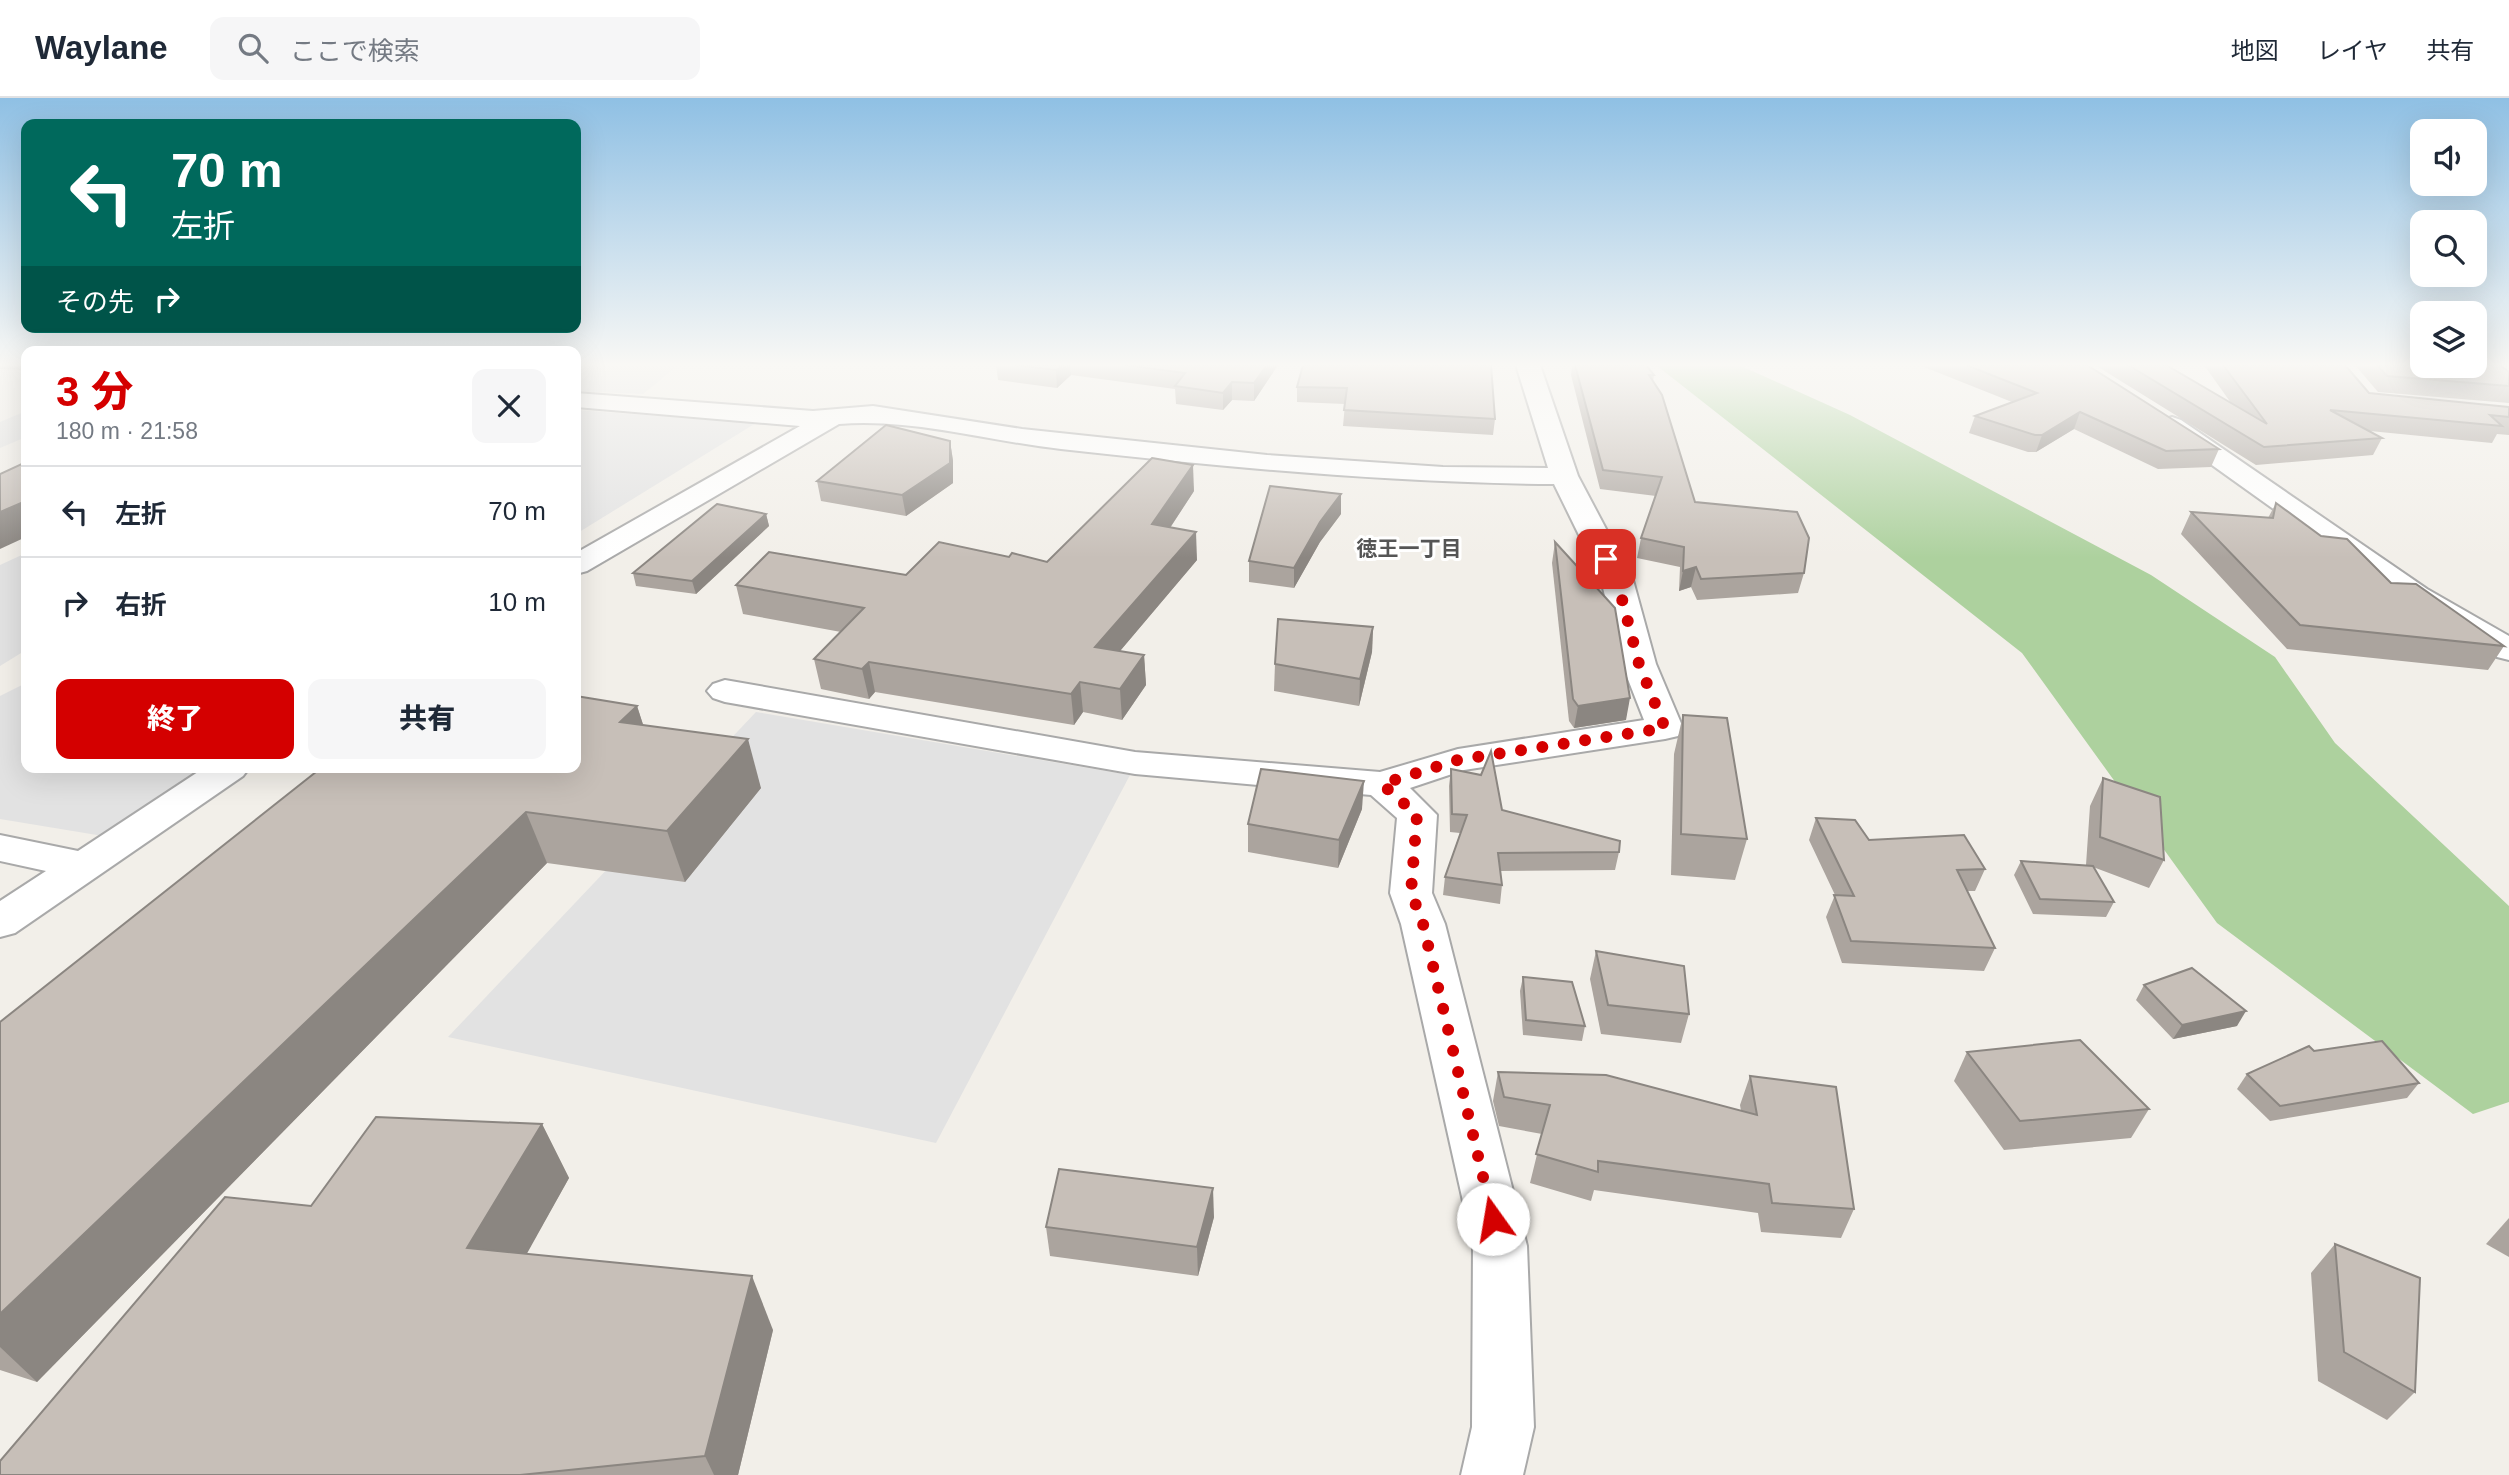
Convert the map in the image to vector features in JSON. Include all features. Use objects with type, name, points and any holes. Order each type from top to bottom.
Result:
[{"type":"street","points":[[581,562],[813,429]]},
{"type":"street","points":[[972,429],[1267,463],[1443,475],[1564,476]]},
{"type":"street","points":[[725,691],[1135,763],[1382,784],[1458,760],[1665,728],[1639,664],[1617,580],[1564,476],[1549,429]]},
{"type":"street","points":[[2178,429],[2234,465],[2416,596],[2509,650]]},
{"type":"street","points":[[0,922],[223,773]]},
{"type":"street","points":[[1382,784],[1417,815],[1411,892],[1423,924],[1500,1246],[1503,1427],[1492,1475]]},
{"type":"street","points":[[0,848],[87,866]]},
{"type":"green space","points":[[1738,429],[1877,429],[2151,575],[2275,657],[2335,743],[2509,906],[2509,1102],[2473,1114],[2217,923],[2022,653]]},
{"type":"shaded area","points":[[0,429],[21,429],[21,439],[0,448]]},
{"type":"shaded area","points":[[581,429],[746,429],[581,531]]},
{"type":"shaded area","points":[[21,555],[21,653],[0,666],[0,565]]},
{"type":"shaded area","points":[[21,686],[21,773],[200,773],[103,836],[0,819],[0,696]]},
{"type":"shaded area","points":[[756,712],[1130,775],[936,1143],[448,1037]]},
{"type":"building","points":[[881,429],[903,429],[950,441],[950,463],[902,495],[817,481]]},
{"type":"building","points":[[1592,429],[1673,429],[1695,502],[1797,512],[1809,538],[1804,573],[1701,579],[1696,567],[1683,571],[1684,547],[1641,538],[1662,477],[1603,470]]},
{"type":"building","points":[[2017,429],[2051,429],[2042,435]]},
{"type":"building","points":[[2118,429],[2188,429],[2219,449],[2166,451]]},
{"type":"building","points":[[2235,429],[2366,429],[2382,438],[2264,447]]},
{"type":"building","points":[[1152,458],[1193,465],[1152,524],[1196,532],[1095,647],[1144,655],[1120,689],[1080,682],[1071,694],[869,662],[862,669],[814,659],[864,608],[736,585],[769,552],[906,575],[939,542],[1009,557],[1012,553],[1047,562]]},
{"type":"building","points":[[21,464],[21,503],[0,512],[0,474]]},
{"type":"building","points":[[1270,486],[1341,494],[1320,522],[1294,568],[1249,561]]},
{"type":"building","points":[[2276,503],[2321,536],[2347,539],[2391,583],[2416,584],[2504,646],[2300,625],[2191,512],[2273,518]]},
{"type":"building","points":[[717,504],[766,514],[692,581],[633,573]]},
{"type":"building","points":[[1555,542],[1615,608],[1630,698],[1578,706],[1573,699]]},
{"type":"building","points":[[1278,619],[1373,627],[1360,679],[1275,664]]},
{"type":"building","points":[[581,697],[637,706],[620,722],[748,739],[667,831],[526,812],[0,1314],[0,1022],[315,773],[581,773]]},
{"type":"building","points":[[1683,715],[1727,718],[1747,839],[1681,834]]},
{"type":"building","points":[[1491,751],[1502,810],[1620,841],[1619,852],[1498,853],[1502,885],[1445,877],[1467,815],[1452,814],[1451,769],[1481,775]]},
{"type":"building","points":[[1261,769],[1364,781],[1339,840],[1248,824]]},
{"type":"building","points":[[2103,778],[2160,797],[2164,860],[2100,837]]},
{"type":"building","points":[[1816,818],[1855,820],[1869,840],[1964,835],[1985,869],[1957,870],[1995,948],[1851,941],[1834,895],[1854,896]]},
{"type":"building","points":[[2021,861],[2093,866],[2114,902],[2040,899]]},
{"type":"building","points":[[1596,951],[1684,966],[1689,1014],[1608,1005]]},
{"type":"building","points":[[2192,968],[2246,1011],[2182,1025],[2144,985]]},
{"type":"building","points":[[1523,977],[1572,982],[1585,1026],[1526,1020]]},
{"type":"building","points":[[2080,1040],[2149,1109],[2020,1121],[1967,1052]]},
{"type":"building","points":[[2382,1041],[2419,1083],[2280,1106],[2247,1074],[2309,1046],[2314,1051]]},
{"type":"building","points":[[1498,1072],[1606,1075],[1757,1115],[1750,1076],[1836,1087],[1854,1209],[1772,1203],[1769,1184],[1598,1161],[1598,1172],[1536,1154],[1550,1105],[1504,1097]]},
{"type":"building","points":[[376,1117],[542,1124],[467,1248],[752,1276],[705,1456],[520,1475],[0,1475],[0,1461],[225,1197],[311,1206]]},
{"type":"building","points":[[1059,1169],[1213,1188],[1197,1247],[1046,1227]]},
{"type":"building","points":[[2335,1244],[2420,1278],[2415,1392],[2344,1352]]},
{"type":"district","name":"徳王一丁目","points":[[1409,548]]},
{"type":"route","points":[[1493,1219],[1423,924],[1411,892],[1417,815],[1382,784],[1458,760],[1665,728],[1639,664],[1617,580],[1606,559]]}]
